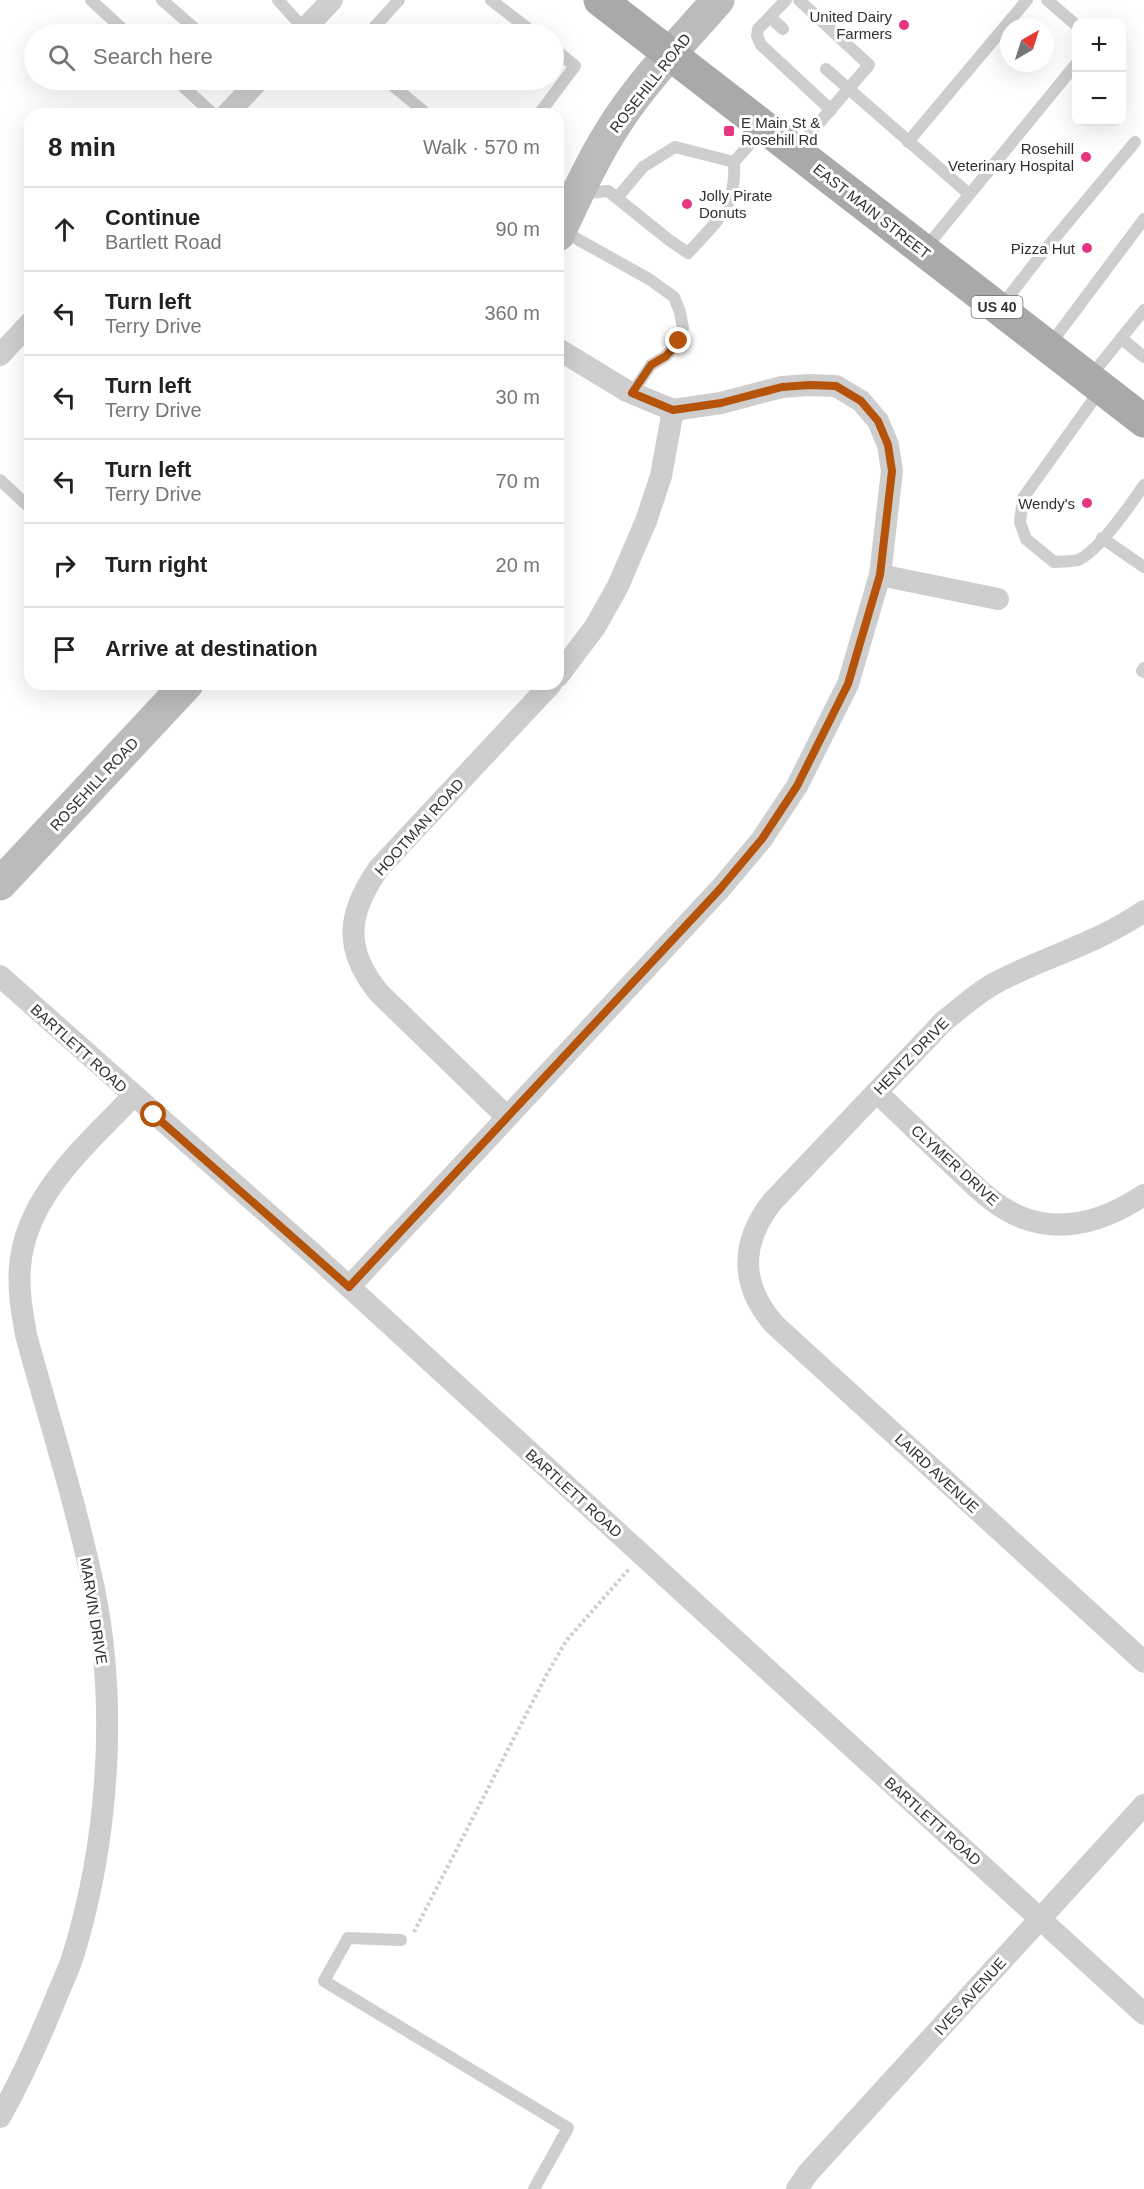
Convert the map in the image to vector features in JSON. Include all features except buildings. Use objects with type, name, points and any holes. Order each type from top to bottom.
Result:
[{"type":"main road","name":"EAST MAIN STREET","points":[[600,0],[1144,421]]},
{"type":"street","points":[[310,24],[332,0]]},
{"type":"street","name":"ROSEHILL ROAD","points":[[564,208],[568,189],[604,142],[619,118],[718,0]]},
{"type":"street","points":[[232,108],[247,90]]},
{"type":"street","points":[[0,355],[24,329]]},
{"type":"street","points":[[349,1287],[720,889],[762,839],[797,786],[848,684],[880,575],[892,471],[888,445],[878,421],[861,401],[836,386],[810,385],[782,387],[721,403],[673,410],[632,393],[564,353]]},
{"type":"street","points":[[564,668],[595,627],[618,586],[646,521],[661,476],[673,410]]},
{"type":"street","points":[[880,575],[998,599]]},
{"type":"street","name":"ROSEHILL ROAD","points":[[0,884],[181,690]]},
{"type":"street","name":"HOOTMAN ROAD","points":[[507,1117],[364,976],[356,954],[353,931],[356,908],[364,888],[379,868],[545,690]]},
{"type":"street","name":"HENTZ DRIVE","points":[[749,1272],[749,1252],[753,1234],[762,1215],[944,1021],[974,996],[999,980],[1094,940],[1144,911]]},
{"type":"street","name":"BARTLETT ROAD","points":[[0,976],[349,1287],[1144,2014]]},
{"type":"street","name":"CLYMER DRIVE","points":[[877,1092],[978,1188],[1000,1206],[1023,1218],[1049,1224],[1076,1224],[1102,1219],[1144,1195]]},
{"type":"street","name":"MARVIN DRIVE","points":[[0,2117],[40,2036],[72,1959],[90,1893],[99,1841],[108,1719],[94,1591],[26,1335],[21,1308],[20,1264],[26,1236],[34,1214],[46,1192],[60,1173],[133,1096]]},
{"type":"street","name":"LAIRD AVENUE","points":[[749,1272],[757,1301],[776,1325],[1144,1662]]},
{"type":"street","name":"IVES AVENUE","points":[[797,2189],[808,2173],[1144,1805]]},
{"type":"lane","points":[[91,0],[117,24]]},
{"type":"lane","points":[[162,0],[190,24]]},
{"type":"lane","points":[[278,0],[297,24]]},
{"type":"lane","points":[[377,24],[399,0]]},
{"type":"lane","points":[[491,0],[522,24]]},
{"type":"lane","points":[[786,0],[758,29],[757,36],[761,45],[831,110]]},
{"type":"lane","points":[[795,151],[869,65],[799,0]]},
{"type":"lane","points":[[908,142],[1027,0]]},
{"type":"lane","points":[[1047,0],[1072,21]]},
{"type":"lane","points":[[770,17],[783,29]]},
{"type":"lane","points":[[564,57],[575,66],[564,81]]},
{"type":"lane","points":[[825,69],[969,194]]},
{"type":"lane","points":[[923,250],[1072,70]]},
{"type":"lane","points":[[187,90],[206,108]]},
{"type":"lane","points":[[398,90],[420,108]]},
{"type":"lane","points":[[544,108],[557,90]]},
{"type":"lane","points":[[568,189],[608,191],[688,253],[723,214],[735,181],[734,162],[764,128]]},
{"type":"lane","points":[[999,309],[1135,142]]},
{"type":"lane","points":[[617,198],[643,167],[675,147],[734,162]]},
{"type":"lane","points":[[1048,347],[1144,219]]},
{"type":"lane","points":[[564,235],[649,279],[674,297],[683,328],[679,341],[666,356],[651,365],[632,393]]},
{"type":"lane","points":[[1142,317],[1121,338],[1066,438],[1023,498],[1020,522],[1026,539],[1054,562],[1077,560],[1118,521],[1144,485]]},
{"type":"lane","points":[[1121,338],[1144,357]]},
{"type":"lane","points":[[0,480],[24,502]]},
{"type":"lane","points":[[1102,538],[1144,567]]},
{"type":"lane","points":[[401,1940],[348,1938],[324,1981],[568,2128],[534,2189]]},
{"type":"path","points":[[401,1940],[414,1932],[541,1684],[566,1641],[632,1567]]},
{"type":"place","name":"United Dairy Farmers","points":[[904,25]]},
{"type":"place","name":"E Main St & Rosehill Rd","points":[[729,131]]},
{"type":"place","name":"Rosehill Veterinary Hospital","points":[[1086,157]]},
{"type":"place","name":"Jolly Pirate Donuts","points":[[687,204]]},
{"type":"place","name":"Pizza Hut","points":[[1087,248]]},
{"type":"place","name":"Wendy's","points":[[1087,503]]},
{"type":"route","points":[[154,1115],[349,1287],[720,889],[762,839],[797,786],[848,684],[880,575],[892,471],[888,445],[878,421],[861,401],[836,386],[782,387],[721,403],[673,410],[632,393],[651,365],[666,356],[679,341]]}]
